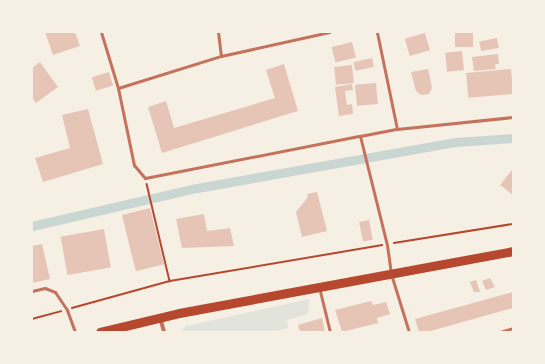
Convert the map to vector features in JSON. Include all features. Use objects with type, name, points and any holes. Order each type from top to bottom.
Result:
[{"type":"main road","points":[[100,332],[160,316],[513,251]]},
{"type":"street","points":[[160,316],[164,332]]},
{"type":"lane","points":[[101,32],[118,88],[134,165],[145,178],[360,136],[397,130],[513,117]]},
{"type":"lane","points":[[218,32],[221,56]]},
{"type":"lane","points":[[118,88],[221,56],[329,32]]},
{"type":"lane","points":[[377,32],[397,130]]},
{"type":"lane","points":[[360,136],[387,244],[390,274],[409,332]]},
{"type":"lane","points":[[319,286],[330,332]]},
{"type":"lane","points":[[32,291],[45,288],[54,292],[67,310],[75,332]]},
{"type":"lane","points":[[500,332],[513,328]]},
{"type":"path","points":[[150,191],[170,281]]},
{"type":"path","points":[[32,320],[170,281],[513,224]]},
{"type":"shaded area","points":[[309,299],[308,314],[287,320],[288,328],[275,332],[180,332],[186,326]]},
{"type":"building","points":[[45,32],[75,32],[80,46],[53,55]]},
{"type":"building","points":[[455,32],[473,32],[473,47],[455,47]]},
{"type":"building","points":[[425,33],[430,50],[410,56],[405,39]]},
{"type":"building","points":[[497,38],[499,48],[481,51],[479,41]]},
{"type":"building","points":[[352,42],[356,58],[335,63],[332,47]]},
{"type":"building","points":[[462,51],[464,70],[447,72],[445,53]]},
{"type":"building","points":[[498,54],[499,64],[495,64],[496,69],[474,71],[472,57]]},
{"type":"building","points":[[372,58],[374,67],[356,71],[353,62]]},
{"type":"building","points":[[40,62],[58,87],[36,103],[32,97],[32,68]]},
{"type":"building","points":[[284,64],[298,111],[162,153],[148,107],[166,101],[174,128],[275,98],[266,70]]},
{"type":"building","points":[[352,65],[354,83],[336,85],[334,67]]},
{"type":"building","points":[[428,69],[432,88],[429,94],[421,95],[416,91],[411,72]]},
{"type":"building","points":[[511,69],[513,94],[468,98],[466,73]]},
{"type":"building","points":[[109,72],[113,85],[96,91],[92,77]]},
{"type":"building","points":[[376,83],[378,104],[357,106],[355,85]]},
{"type":"building","points":[[352,84],[353,90],[345,91],[347,105],[352,104],[353,114],[339,116],[335,87]]},
{"type":"building","points":[[88,109],[103,164],[43,182],[35,158],[70,148],[62,115]]},
{"type":"building","points":[[512,170],[513,171],[513,195],[500,185]]},
{"type":"building","points":[[317,192],[327,231],[302,237],[296,212],[308,197],[307,194]]},
{"type":"building","points":[[150,208],[164,264],[136,271],[122,215]]},
{"type":"building","points":[[204,214],[207,231],[230,228],[234,246],[182,248],[176,219]]},
{"type":"building","points":[[369,220],[373,240],[363,242],[359,222]]},
{"type":"building","points":[[104,229],[111,267],[67,275],[61,237]]},
{"type":"building","points":[[42,244],[50,279],[32,283],[32,246]]},
{"type":"building","points":[[490,278],[495,287],[486,290],[482,281]]},
{"type":"building","points":[[476,280],[480,292],[474,292],[470,282]]},
{"type":"building","points":[[513,292],[513,308],[427,332],[419,332],[415,319]]},
{"type":"building","points":[[371,301],[373,305],[386,302],[390,314],[377,318],[378,323],[342,332],[335,310]]},
{"type":"building","points":[[322,318],[325,332],[300,332],[298,325]]},
{"type":"waterway","points":[[32,226],[197,188],[456,142],[513,138]]}]
